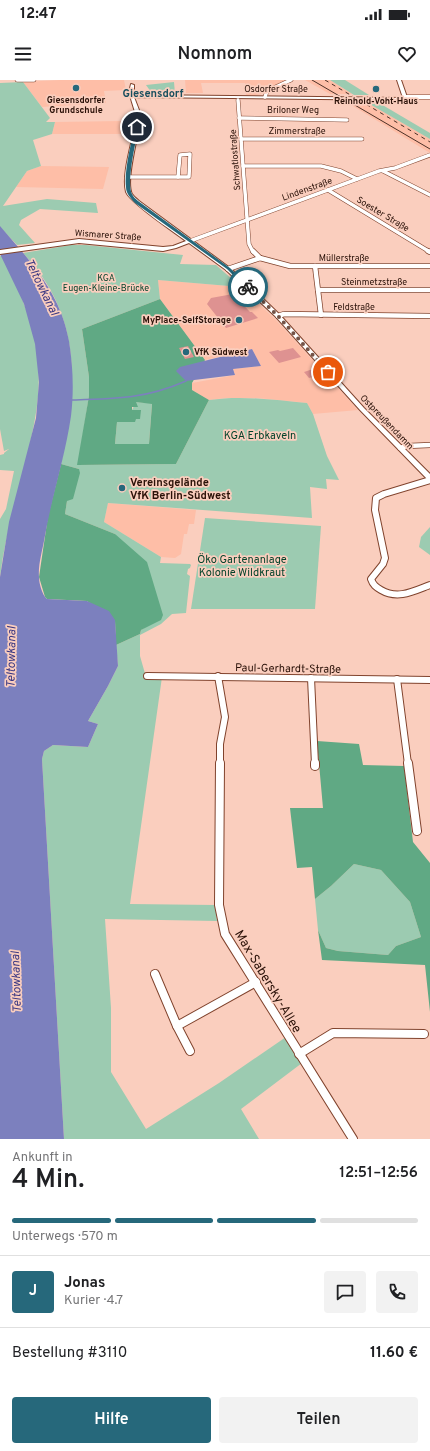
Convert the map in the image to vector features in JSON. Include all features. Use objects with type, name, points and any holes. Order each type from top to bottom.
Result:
[{"type":"main road","name":"Ostpreußendamm","points":[[130,80],[132,85],[132,98],[137,110]]},
{"type":"main road","points":[[398,80],[406,98]]},
{"type":"main road","name":"Ostpreußendamm","points":[[132,85],[136,89],[139,97],[137,110],[138,120],[133,144],[128,189],[132,198],[228,268],[278,316],[362,409],[430,479]]},
{"type":"main road","name":"Osdorfer Straße","points":[[132,98],[406,98]]},
{"type":"main road","name":"Wismarer Straße","points":[[0,252],[62,242],[84,241],[164,249],[190,241]]},
{"type":"street","points":[[17,80],[34,80]]},
{"type":"street","points":[[265,97],[268,90],[291,80]]},
{"type":"street","name":"Osdorfer Straße","points":[[406,98],[430,98]]},
{"type":"street","name":"Schwatlostraße","points":[[238,100],[247,220]]},
{"type":"street","name":"Briloner Weg","points":[[239,118],[347,120]]},
{"type":"street","name":"Zimmerstraße","points":[[241,139],[354,140]]},
{"type":"street","points":[[129,177],[178,177],[188,177],[190,176],[190,154],[180,155],[178,177]]},
{"type":"street","name":"Lindenstraße","points":[[190,241],[356,179],[395,168],[430,155]]},
{"type":"street","points":[[243,166],[320,166],[337,170],[356,179]]},
{"type":"street","points":[[383,171],[430,195]]},
{"type":"street","name":"Soester Straße","points":[[328,190],[430,252]]},
{"type":"street","points":[[228,268],[260,258],[251,249],[249,244],[247,220]]},
{"type":"street","name":"Müllerstraße","points":[[260,258],[290,266],[430,266]]},
{"type":"street","points":[[315,266],[321,315]]},
{"type":"street","name":"Steinmetzstraße","points":[[318,290],[430,290]]},
{"type":"street","name":"Feldstraße","points":[[278,316],[284,314],[430,316]]},
{"type":"street","points":[[400,448],[407,446],[430,445]]},
{"type":"street","name":"Ostpreußendamm","points":[[430,479],[376,498],[375,506],[382,534],[385,558],[383,564],[371,579],[376,588],[393,596],[404,596],[430,585]]},
{"type":"street","name":"Paul-Gerhardt-Straße","points":[[146,676],[430,680]]},
{"type":"street","name":"Max-Sabersky-Allee","points":[[218,676],[225,717],[220,744],[219,905],[225,934],[353,1139]]},
{"type":"street","points":[[311,678],[315,766]]},
{"type":"street","points":[[397,679],[417,832]]},
{"type":"street","points":[[155,974],[177,1026],[190,1051]]},
{"type":"street","points":[[177,1026],[256,982]]},
{"type":"street","points":[[299,1054],[333,1033],[424,1034]]},
{"type":"shaded area","points":[[60,80],[124,80],[126,90],[104,91],[106,103],[42,107],[23,82]]},
{"type":"shaded area","points":[[185,80],[289,80],[265,90],[262,94],[246,95],[245,83],[201,83],[203,93],[186,93]]},
{"type":"shaded area","points":[[305,80],[330,80],[352,94],[330,94]]},
{"type":"shaded area","points":[[363,100],[430,139],[430,153],[348,103]]},
{"type":"shaded area","points":[[123,121],[122,125],[132,126],[130,134],[52,134],[55,122]]},
{"type":"shaded area","points":[[41,166],[109,167],[103,189],[16,187],[27,171]]},
{"type":"shaded area","points":[[158,280],[241,287],[276,320],[358,410],[313,414],[307,403],[257,398],[226,398],[209,400],[192,390],[192,383],[235,375],[233,369],[261,366],[252,349],[205,360],[160,299]]},
{"type":"shaded area","points":[[108,503],[196,510],[194,524],[189,524],[187,534],[184,534],[181,554],[175,558],[161,557],[104,522]]},
{"type":"green space","points":[[330,80],[345,80],[369,95],[354,95]]},
{"type":"green space","points":[[23,82],[50,118],[46,122],[55,122],[52,134],[33,140],[41,166],[27,171],[3,206],[47,199],[96,203],[98,213],[40,209],[21,220],[19,225],[35,243],[17,245],[0,227],[0,83]]},
{"type":"green space","points":[[174,82],[175,94],[154,94],[146,85]]},
{"type":"green space","points":[[361,99],[374,100],[430,133],[430,139]]},
{"type":"green space","points":[[71,245],[86,245],[183,255],[180,264],[216,265],[241,287],[158,280],[160,299],[82,329],[89,377],[89,396],[78,465],[176,464],[209,400],[258,398],[307,403],[313,414],[327,456],[339,480],[326,479],[327,489],[310,487],[312,518],[108,503],[104,522],[161,557],[160,563],[191,565],[187,574],[190,576],[186,613],[172,614],[161,624],[140,635],[140,656],[146,677],[162,677],[130,904],[215,905],[217,921],[105,919],[111,1008],[111,1072],[146,1129],[219,1083],[286,1037],[302,1063],[241,1109],[259,1139],[64,1139],[42,759],[44,751],[53,745],[88,747],[98,724],[88,721],[118,666],[116,645],[140,634],[141,630],[144,628],[115,534],[65,514],[67,501],[79,469],[61,464],[71,406],[72,379],[70,352],[65,326],[56,301],[42,277],[23,253]]},
{"type":"green space","points":[[0,256],[2,256],[14,281],[34,334],[38,362],[39,385],[33,430],[8,530],[0,577],[0,519],[6,509],[14,471],[0,470],[0,455],[4,454],[9,449],[4,451],[0,429]]},
{"type":"green space","points":[[160,299],[205,360],[192,383],[192,390],[209,400],[176,464],[77,465],[89,396],[89,377],[82,329]],"holes":[[[136,402],[152,404],[149,444],[115,444],[117,422],[135,422],[136,419],[140,419],[141,410],[132,410],[132,407],[138,407]]]},
{"type":"green space","points":[[136,402],[152,403],[149,444],[115,444],[117,422],[135,422],[132,410]]},
{"type":"green space","points":[[61,464],[79,469],[80,473],[73,499],[67,501],[65,514],[115,534],[147,562],[163,615],[161,620],[141,630],[140,634],[116,645],[115,621],[87,601],[47,599],[45,597],[39,577],[48,516]]},
{"type":"green space","name":"Öko Gartenanlage Kolonie Wildkraut","points":[[205,518],[321,526],[315,609],[191,609]]},
{"type":"green space","points":[[430,527],[430,555],[419,547],[421,537]]},
{"type":"green space","points":[[317,741],[359,744],[363,765],[404,766],[413,842],[430,863],[430,1012],[425,965],[322,960],[318,930],[326,948],[338,951],[388,955],[396,946],[421,937],[410,902],[381,870],[354,864],[315,899],[312,867],[297,868],[290,808],[323,808]]},
{"type":"green space","points":[[354,864],[381,870],[410,902],[421,937],[396,946],[388,955],[338,951],[326,948],[318,930],[315,899]]},
{"type":"water","name":"Teltowkanal","points":[[0,226],[23,252],[43,279],[59,307],[65,323],[69,341],[73,378],[71,416],[40,559],[39,580],[41,589],[47,599],[87,601],[109,611],[115,620],[118,666],[88,721],[98,724],[88,747],[53,745],[44,751],[42,759],[64,1139],[0,1139],[0,577],[9,522],[36,418],[39,382],[35,344],[24,304],[0,254]]},
{"type":"water","points":[[252,349],[261,366],[233,369],[235,375],[186,381],[176,371],[180,367]]},
{"type":"building","points":[[233,294],[250,312],[258,318],[226,328],[207,304],[211,298]]},
{"type":"building","name":"VfK Südwest","points":[[188,346],[194,357],[185,359],[179,348]]},
{"type":"building","points":[[293,348],[301,357],[279,363],[269,352],[280,351]]},
{"type":"building","points":[[313,369],[314,371],[321,369],[325,373],[309,378],[304,372]]},
{"type":"waterway","points":[[71,400],[143,395],[186,381]]},
{"type":"tram line","points":[[312,80],[430,149]]},
{"type":"railway","points":[[325,80],[430,142]]},
{"type":"way so far","points":[[248,287],[278,316],[328,372]]},
{"type":"place","name":"Giesensdorfer Grundschule","points":[[76,88]]},
{"type":"place","name":"Reinhold-Voht-Haus","points":[[376,89]]},
{"type":"place","name":"MyPlace-SelfStorage","points":[[239,320]]},
{"type":"place","name":"VfK Südwest","points":[[186,352]]},
{"type":"place","name":"Vereinsgelände VfK Berlin-Südwest","points":[[122,488]]},
{"type":"district","name":"Giesensdorf","points":[[153,93]]},
{"type":"route","points":[[137,127],[133,144],[128,187],[128,191],[132,198],[228,268],[248,287]]},
{"type":"park label","name":"KGA Eugen-Kleine-Brücke","points":[[106,284]]},
{"type":"park label","name":"KGA Erbkaveln","points":[[260,435]]}]
